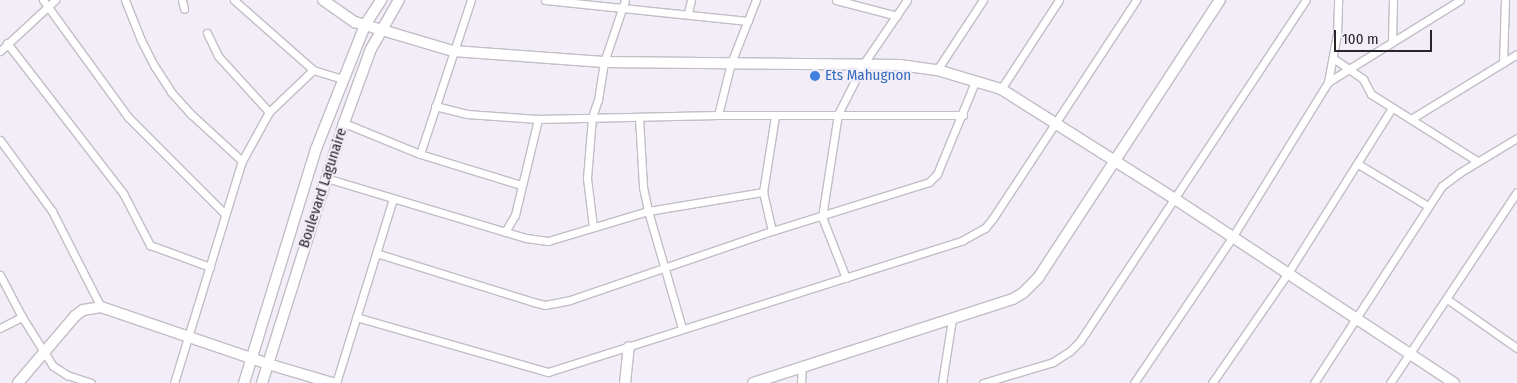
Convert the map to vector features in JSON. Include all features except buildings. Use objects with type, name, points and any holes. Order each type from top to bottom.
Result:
[{"type":"street","points":[[43,0],[128,117],[225,214]]},
{"type":"street","points":[[4,48],[55,0]]},
{"type":"street","points":[[124,0],[141,40],[171,92],[192,115],[242,161]]},
{"type":"street","points":[[182,0],[184,9]]},
{"type":"street","points":[[234,0],[313,70],[342,79]]},
{"type":"street","points":[[323,0],[343,15],[365,25],[453,51],[604,62],[864,63],[937,70],[1001,89],[1233,236],[1454,383]]},
{"type":"street","name":"Boulevard Lagunaire","points":[[244,383],[316,149],[342,79],[365,25],[381,0]]},
{"type":"street","name":"Boulevard Lagunaire","points":[[262,383],[344,123],[371,49],[399,0]]},
{"type":"street","points":[[420,154],[471,0]]},
{"type":"street","points":[[545,0],[748,20]]},
{"type":"street","points":[[593,227],[587,178],[592,117],[598,100],[604,62],[625,0]]},
{"type":"street","points":[[688,13],[691,0]]},
{"type":"street","points":[[718,115],[731,63],[756,0]]},
{"type":"street","points":[[836,0],[897,16]]},
{"type":"street","points":[[846,278],[822,217],[838,114],[864,63],[907,0]]},
{"type":"street","points":[[937,70],[983,0]]},
{"type":"street","points":[[1001,89],[1059,0]]},
{"type":"street","points":[[356,317],[548,372],[963,240],[985,228],[1000,208],[1136,0]]},
{"type":"street","points":[[753,383],[1013,299],[1031,285],[1116,162],[1220,0]]},
{"type":"street","points":[[983,383],[1042,366],[1070,351],[1089,328],[1306,0]]},
{"type":"street","points":[[1134,383],[1233,236],[1328,82],[1333,58],[1338,0]]},
{"type":"street","points":[[1392,41],[1393,0]]},
{"type":"street","points":[[1328,82],[1449,3],[1460,0]]},
{"type":"street","points":[[1503,63],[1505,0]]},
{"type":"street","points":[[207,33],[218,56],[269,112]]},
{"type":"street","points":[[0,39],[4,48],[123,193],[150,245],[210,267]]},
{"type":"street","points":[[1411,119],[1517,54]]},
{"type":"street","points":[[1333,58],[1366,82],[1371,94],[1478,161]]},
{"type":"street","points":[[174,383],[242,161],[269,112],[313,70]]},
{"type":"street","points":[[376,253],[545,305],[570,300],[772,232],[929,182],[938,174],[975,82]]},
{"type":"street","points":[[435,106],[467,114],[538,119],[718,115],[963,115]]},
{"type":"street","points":[[1212,383],[1288,273],[1392,108]]},
{"type":"street","points":[[772,232],[762,192],[775,116]]},
{"type":"street","points":[[639,118],[643,187],[663,270],[682,328]]},
{"type":"street","points":[[505,232],[515,215],[538,119]]},
{"type":"street","points":[[344,123],[420,154],[521,185]]},
{"type":"street","points":[[1314,383],[1428,206],[1447,181],[1517,138]]},
{"type":"street","points":[[0,140],[52,211],[101,307]]},
{"type":"street","points":[[1358,164],[1428,206]]},
{"type":"street","points":[[326,178],[505,232],[535,240],[548,241],[648,211],[762,192]]},
{"type":"street","points":[[1390,383],[1517,192]]},
{"type":"street","points":[[336,383],[393,199]]},
{"type":"street","points":[[0,275],[44,354],[60,371],[91,383]]},
{"type":"street","points":[[1446,299],[1517,348]]},
{"type":"street","points":[[18,383],[75,316],[83,310],[101,307],[268,364],[332,383]]},
{"type":"street","points":[[0,328],[22,317]]},
{"type":"street","points":[[942,383],[952,319]]},
{"type":"street","points":[[625,383],[629,347]]},
{"type":"street","points":[[801,383],[802,366]]},
{"type":"place","name":"Ets Mahugnon","points":[[815,76]]}]
